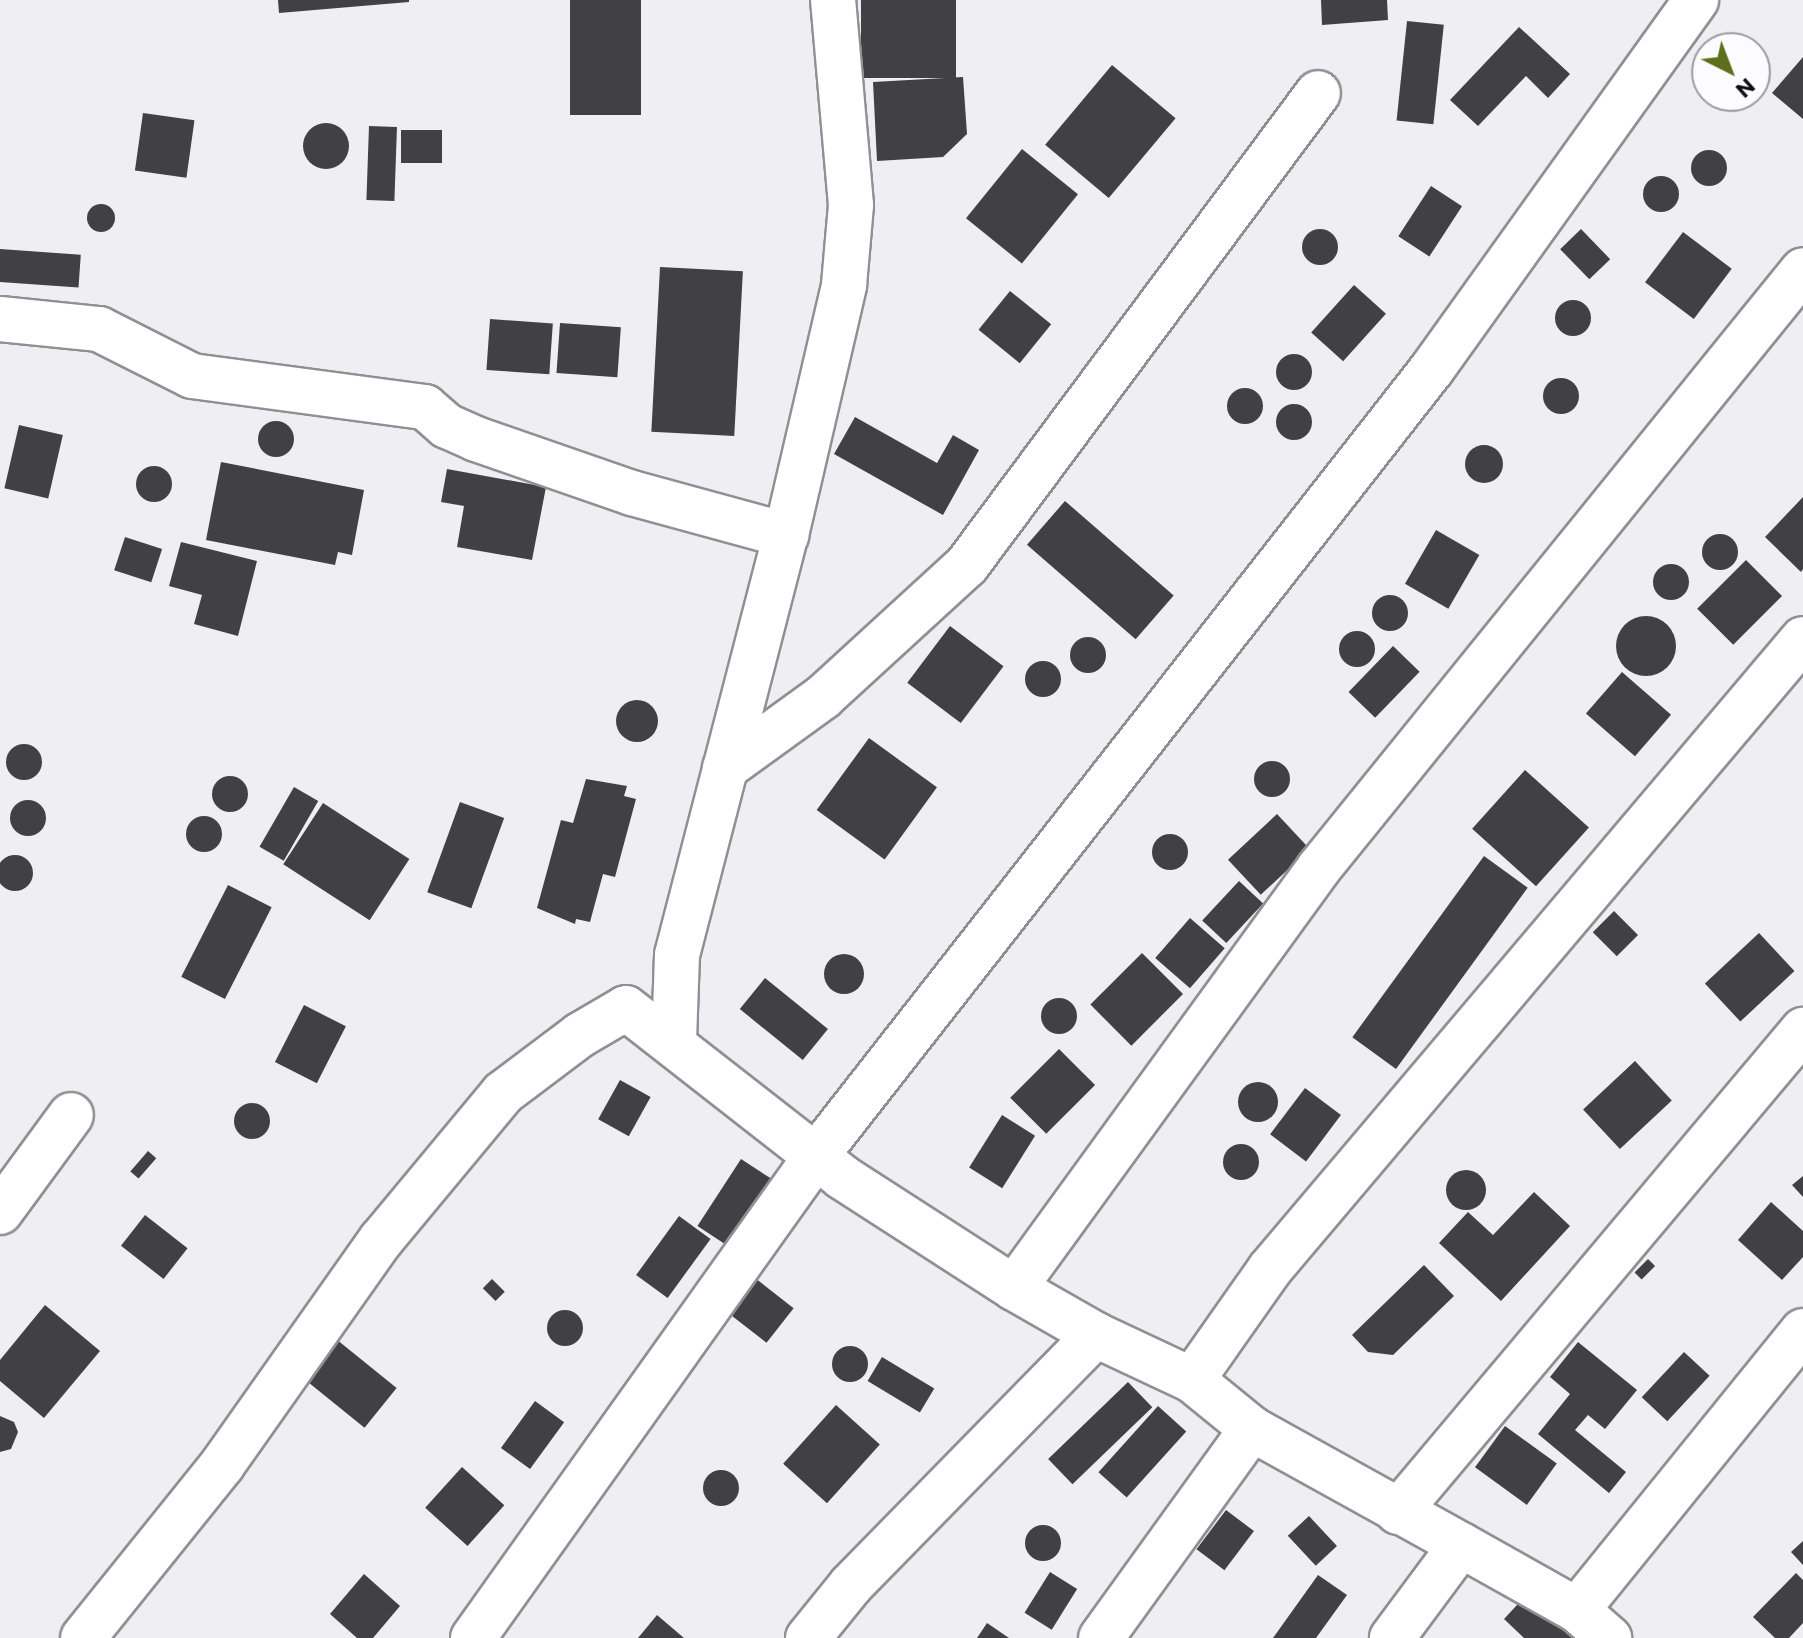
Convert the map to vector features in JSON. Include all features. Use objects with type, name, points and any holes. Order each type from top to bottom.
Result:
[{"type":"street","points":[[674,1041],[677,955],[786,535],[844,285],[849,231],[833,0]]},
{"type":"street","points":[[473,1638],[816,1156],[1432,369],[1696,0]]},
{"type":"street","points":[[725,768],[823,697],[967,565],[1318,93]]},
{"type":"street","points":[[1014,1288],[1319,868],[1803,270]]},
{"type":"street","points":[[0,319],[99,329],[192,376],[425,407],[447,426],[476,439],[632,493],[786,535]]},
{"type":"street","points":[[1192,1380],[1270,1269],[1803,639]]},
{"type":"street","points":[[83,1638],[222,1465],[381,1240],[503,1093],[580,1035],[626,1008],[674,1041],[816,1156],[1014,1288],[1096,1335],[1192,1380],[1252,1429],[1577,1610],[1609,1638]]},
{"type":"street","points":[[1398,1512],[1803,1030]]},
{"type":"street","points":[[0,1212],[71,1115]]},
{"type":"street","points":[[1577,1610],[1803,1331]]},
{"type":"street","points":[[808,1638],[851,1585],[1096,1335]]},
{"type":"street","points":[[1101,1638],[1252,1429]]},
{"type":"street","points":[[1392,1638],[1461,1545]]},
{"type":"building","points":[[278,0],[409,0],[409,2],[279,13]]},
{"type":"building","points":[[570,0],[641,0],[641,115],[570,115]]},
{"type":"building","points":[[861,0],[956,0],[956,78],[861,78]]},
{"type":"building","points":[[1321,0],[1387,0],[1388,20],[1322,25]]},
{"type":"building","points":[[1407,21],[1444,25],[1433,124],[1397,120]]},
{"type":"building","points":[[1519,27],[1570,74],[1548,98],[1526,76],[1478,126],[1450,100]]},
{"type":"building","points":[[1803,57],[1803,119],[1772,93]]},
{"type":"building","points":[[1112,65],[1176,118],[1109,198],[1045,145]]},
{"type":"building","points":[[963,77],[967,134],[943,157],[877,161],[873,82]]},
{"type":"building","points":[[143,113],[194,120],[186,178],[135,170]]},
{"type":"building","points":[[326,123],[342,130],[349,146],[342,162],[326,169],[310,162],[303,146],[310,130]]},
{"type":"building","points":[[369,126],[397,127],[394,201],[366,200]]},
{"type":"building","points":[[401,130],[442,130],[442,163],[401,163]]},
{"type":"building","points":[[1022,149],[1078,194],[1022,263],[966,218]]},
{"type":"building","points":[[1709,150],[1722,155],[1727,168],[1722,181],[1709,186],[1696,181],[1691,168],[1696,155]]},
{"type":"building","points":[[1661,176],[1674,181],[1679,194],[1674,207],[1661,212],[1648,207],[1643,194],[1648,181]]},
{"type":"building","points":[[1431,186],[1462,206],[1429,256],[1398,236]]},
{"type":"building","points":[[101,204],[111,208],[115,218],[111,228],[101,232],[91,228],[87,218],[91,208]]},
{"type":"building","points":[[1320,229],[1333,234],[1338,247],[1333,260],[1320,265],[1307,260],[1302,247],[1307,234]]},
{"type":"building","points":[[1581,229],[1610,259],[1589,279],[1560,249]]},
{"type":"building","points":[[1683,232],[1732,269],[1694,319],[1645,282]]},
{"type":"building","points":[[0,249],[81,255],[79,288],[0,282]]},
{"type":"building","points":[[660,267],[743,271],[734,436],[651,432]]},
{"type":"building","points":[[1354,285],[1386,314],[1343,361],[1311,333]]},
{"type":"building","points":[[1010,291],[1051,324],[1020,363],[979,330]]},
{"type":"building","points":[[1573,300],[1586,305],[1591,318],[1586,331],[1573,336],[1560,331],[1555,318],[1560,305]]},
{"type":"building","points":[[490,319],[553,323],[549,374],[486,370]]},
{"type":"building","points":[[560,323],[621,327],[617,377],[557,373]]},
{"type":"building","points":[[1294,354],[1307,359],[1312,372],[1307,385],[1294,390],[1281,385],[1276,372],[1281,359]]},
{"type":"building","points":[[1561,378],[1574,383],[1579,396],[1574,409],[1561,414],[1548,409],[1543,396],[1548,383]]},
{"type":"building","points":[[1245,388],[1258,393],[1263,406],[1258,419],[1245,424],[1232,419],[1227,406],[1232,393]]},
{"type":"building","points":[[1294,404],[1307,409],[1312,422],[1307,435],[1294,440],[1281,435],[1276,422],[1281,409]]},
{"type":"building","points":[[855,417],[937,463],[953,435],[979,450],[943,515],[834,454]]},
{"type":"building","points":[[276,421],[289,426],[294,439],[289,452],[276,457],[263,452],[258,439],[263,426]]},
{"type":"building","points":[[19,425],[63,435],[48,498],[4,488]]},
{"type":"building","points":[[1484,445],[1497,451],[1503,464],[1497,477],[1484,483],[1471,477],[1465,464],[1471,451]]},
{"type":"building","points":[[221,462],[364,490],[352,555],[338,552],[335,565],[206,540]]},
{"type":"building","points":[[154,466],[167,471],[172,484],[167,497],[154,502],[141,497],[136,484],[141,471]]},
{"type":"building","points":[[447,469],[546,487],[532,560],[457,547],[464,506],[441,502]]},
{"type":"building","points":[[1803,497],[1803,569],[1801,572],[1765,537]]},
{"type":"building","points":[[1065,501],[1174,595],[1136,639],[1027,545]]},
{"type":"building","points":[[1436,530],[1479,555],[1448,609],[1405,584]]},
{"type":"building","points":[[1720,534],[1733,539],[1738,552],[1733,565],[1720,570],[1707,565],[1702,552],[1707,539]]},
{"type":"building","points":[[125,537],[162,549],[151,582],[114,570]]},
{"type":"building","points":[[181,542],[257,561],[238,636],[194,624],[202,595],[169,586]]},
{"type":"building","points":[[1746,560],[1782,596],[1733,645],[1697,609]]},
{"type":"building","points":[[1671,564],[1684,569],[1689,582],[1684,595],[1671,600],[1658,595],[1653,582],[1658,569]]},
{"type":"building","points":[[1390,595],[1403,600],[1408,613],[1403,626],[1390,631],[1377,626],[1372,613],[1377,600]]},
{"type":"building","points":[[1646,616],[1668,624],[1676,646],[1668,668],[1646,676],[1624,668],[1616,646],[1624,624]]},
{"type":"building","points":[[950,626],[1004,666],[961,723],[907,683]]},
{"type":"building","points":[[1357,631],[1370,636],[1375,649],[1370,662],[1357,667],[1344,662],[1339,649],[1344,636]]},
{"type":"building","points":[[1088,637],[1101,642],[1106,655],[1101,668],[1088,673],[1075,668],[1070,655],[1075,642]]},
{"type":"building","points":[[1393,646],[1420,672],[1375,718],[1349,692]]},
{"type":"building","points":[[1043,661],[1056,666],[1061,679],[1056,692],[1043,697],[1030,692],[1025,679],[1030,666]]},
{"type":"building","points":[[1622,672],[1671,715],[1635,756],[1586,714]]},
{"type":"building","points":[[637,700],[652,706],[658,721],[652,736],[637,742],[622,736],[616,721],[622,706]]},
{"type":"building","points":[[869,738],[937,787],[885,859],[817,810]]},
{"type":"building","points":[[24,744],[37,749],[42,762],[37,775],[24,780],[11,775],[6,762],[11,749]]},
{"type":"building","points":[[1272,761],[1285,766],[1290,779],[1285,792],[1272,797],[1259,792],[1254,779],[1259,766]]},
{"type":"building","points":[[1525,770],[1589,828],[1536,886],[1472,829]]},
{"type":"building","points":[[230,776],[243,781],[248,794],[243,807],[230,812],[217,807],[212,794],[217,781]]},
{"type":"building","points":[[586,779],[627,786],[624,796],[636,799],[615,877],[603,874],[590,922],[576,919],[575,924],[537,908],[561,820],[573,823]]},
{"type":"building","points":[[294,787],[318,801],[284,861],[260,847]]},
{"type":"building","points":[[28,800],[41,805],[46,818],[41,831],[28,836],[15,831],[10,818],[15,805]]},
{"type":"building","points":[[460,802],[504,818],[471,908],[427,892]]},
{"type":"building","points":[[323,803],[409,859],[370,920],[283,864]]},
{"type":"building","points":[[1277,814],[1310,849],[1261,895],[1228,860]]},
{"type":"building","points":[[204,816],[217,821],[222,834],[217,847],[204,852],[191,847],[186,834],[191,821]]},
{"type":"building","points":[[1170,834],[1183,839],[1188,852],[1183,865],[1170,870],[1157,865],[1152,852],[1157,839]]},
{"type":"building","points":[[15,855],[27,861],[33,873],[27,885],[15,891],[3,885],[-3,873],[3,861]]},
{"type":"building","points":[[1484,856],[1528,888],[1396,1069],[1352,1037]]},
{"type":"building","points":[[1239,881],[1263,904],[1226,943],[1202,920]]},
{"type":"building","points":[[228,885],[272,907],[225,999],[181,977]]},
{"type":"building","points":[[1614,911],[1638,935],[1617,956],[1593,932]]},
{"type":"building","points":[[1190,918],[1225,948],[1190,988],[1155,958]]},
{"type":"building","points":[[1759,933],[1794,971],[1740,1021],[1705,983]]},
{"type":"building","points":[[1142,953],[1183,994],[1131,1046],[1090,1005]]},
{"type":"building","points":[[844,954],[858,960],[864,974],[858,988],[844,994],[830,988],[824,974],[830,960]]},
{"type":"building","points":[[765,978],[828,1029],[803,1060],[740,1009]]},
{"type":"building","points":[[1059,998],[1072,1003],[1077,1016],[1072,1029],[1059,1034],[1046,1029],[1041,1016],[1046,1003]]},
{"type":"building","points":[[304,1005],[346,1026],[317,1083],[275,1062]]},
{"type":"building","points":[[1059,1049],[1095,1085],[1046,1134],[1010,1098]]},
{"type":"building","points":[[1635,1061],[1672,1100],[1620,1149],[1583,1109]]},
{"type":"building","points":[[620,1080],[651,1097],[629,1136],[598,1119]]},
{"type":"building","points":[[1258,1082],[1272,1088],[1278,1102],[1272,1116],[1258,1122],[1244,1116],[1238,1102],[1244,1088]]},
{"type":"building","points":[[1305,1088],[1341,1115],[1306,1161],[1270,1134]]},
{"type":"building","points":[[252,1103],[265,1108],[270,1121],[265,1134],[252,1139],[239,1134],[234,1121],[239,1108]]},
{"type":"building","points":[[1002,1115],[1035,1136],[1002,1188],[969,1168]]},
{"type":"building","points":[[1241,1144],[1254,1149],[1259,1162],[1254,1175],[1241,1180],[1228,1175],[1223,1162],[1228,1149]]},
{"type":"building","points":[[148,1151],[156,1158],[139,1179],[130,1171]]},
{"type":"building","points":[[741,1159],[775,1181],[731,1248],[697,1226]]},
{"type":"building","points":[[1466,1170],[1480,1176],[1486,1190],[1480,1204],[1466,1210],[1452,1204],[1446,1190],[1452,1176]]},
{"type":"building","points":[[1803,1176],[1803,1197],[1792,1185]]},
{"type":"building","points":[[1534,1192],[1570,1226],[1501,1301],[1439,1243],[1468,1212],[1493,1235]]},
{"type":"building","points":[[1771,1202],[1803,1231],[1803,1257],[1782,1280],[1738,1240]]},
{"type":"building","points":[[145,1215],[188,1248],[164,1279],[121,1246]]},
{"type":"building","points":[[679,1216],[711,1239],[668,1298],[636,1275]]},
{"type":"building","points":[[1648,1259],[1655,1266],[1642,1280],[1635,1272]]},
{"type":"building","points":[[1424,1265],[1454,1296],[1393,1355],[1368,1352],[1352,1335]]},
{"type":"building","points":[[755,1278],[794,1308],[767,1343],[728,1313]]},
{"type":"building","points":[[492,1279],[505,1292],[496,1301],[483,1288]]},
{"type":"building","points":[[45,1305],[100,1351],[44,1418],[0,1381],[0,1360]]},
{"type":"building","points":[[565,1310],[578,1315],[583,1328],[578,1341],[565,1346],[552,1341],[547,1328],[552,1315]]},
{"type":"building","points":[[336,1339],[397,1388],[365,1428],[304,1379]]},
{"type":"building","points":[[1578,1342],[1637,1390],[1605,1429],[1588,1415],[1575,1430],[1626,1472],[1609,1493],[1538,1434],[1570,1394],[1550,1377]]},
{"type":"building","points":[[850,1346],[863,1351],[868,1364],[863,1377],[850,1382],[837,1377],[832,1364],[837,1351]]},
{"type":"building","points":[[1684,1352],[1710,1376],[1667,1421],[1642,1397]]},
{"type":"building","points":[[882,1357],[934,1388],[920,1412],[868,1381]]},
{"type":"building","points":[[1128,1382],[1152,1407],[1072,1484],[1048,1459]]},
{"type":"building","points":[[535,1401],[564,1422],[530,1469],[501,1448]]},
{"type":"building","points":[[836,1405],[880,1444],[827,1503],[783,1464]]},
{"type":"building","points":[[1158,1406],[1186,1431],[1127,1498],[1098,1472]]},
{"type":"building","points":[[0,1416],[14,1422],[18,1432],[11,1449],[0,1452]]},
{"type":"building","points":[[1505,1426],[1557,1464],[1527,1505],[1475,1467]]},
{"type":"building","points":[[462,1467],[504,1505],[468,1546],[425,1508]]},
{"type":"building","points":[[721,1470],[734,1475],[739,1488],[734,1501],[721,1506],[708,1501],[703,1488],[708,1475]]},
{"type":"building","points":[[1226,1510],[1254,1531],[1224,1570],[1197,1549]]},
{"type":"building","points":[[1309,1516],[1337,1546],[1316,1566],[1288,1536]]},
{"type":"building","points":[[1043,1525],[1056,1530],[1061,1543],[1056,1556],[1043,1561],[1030,1556],[1025,1543],[1030,1530]]},
{"type":"building","points":[[1803,1541],[1803,1565],[1791,1552]]},
{"type":"building","points":[[1050,1572],[1077,1589],[1052,1630],[1025,1613]]},
{"type":"building","points":[[1796,1573],[1803,1580],[1803,1623],[1789,1638],[1775,1638],[1753,1617]]},
{"type":"building","points":[[364,1574],[400,1606],[373,1638],[357,1638],[330,1614]]},
{"type":"building","points":[[1318,1575],[1347,1595],[1316,1638],[1273,1638]]},
{"type":"building","points":[[1529,1592],[1579,1638],[1524,1638],[1504,1619]]},
{"type":"building","points":[[657,1615],[684,1638],[638,1638]]},
{"type":"building","points":[[987,1623],[1009,1638],[977,1638]]}]
